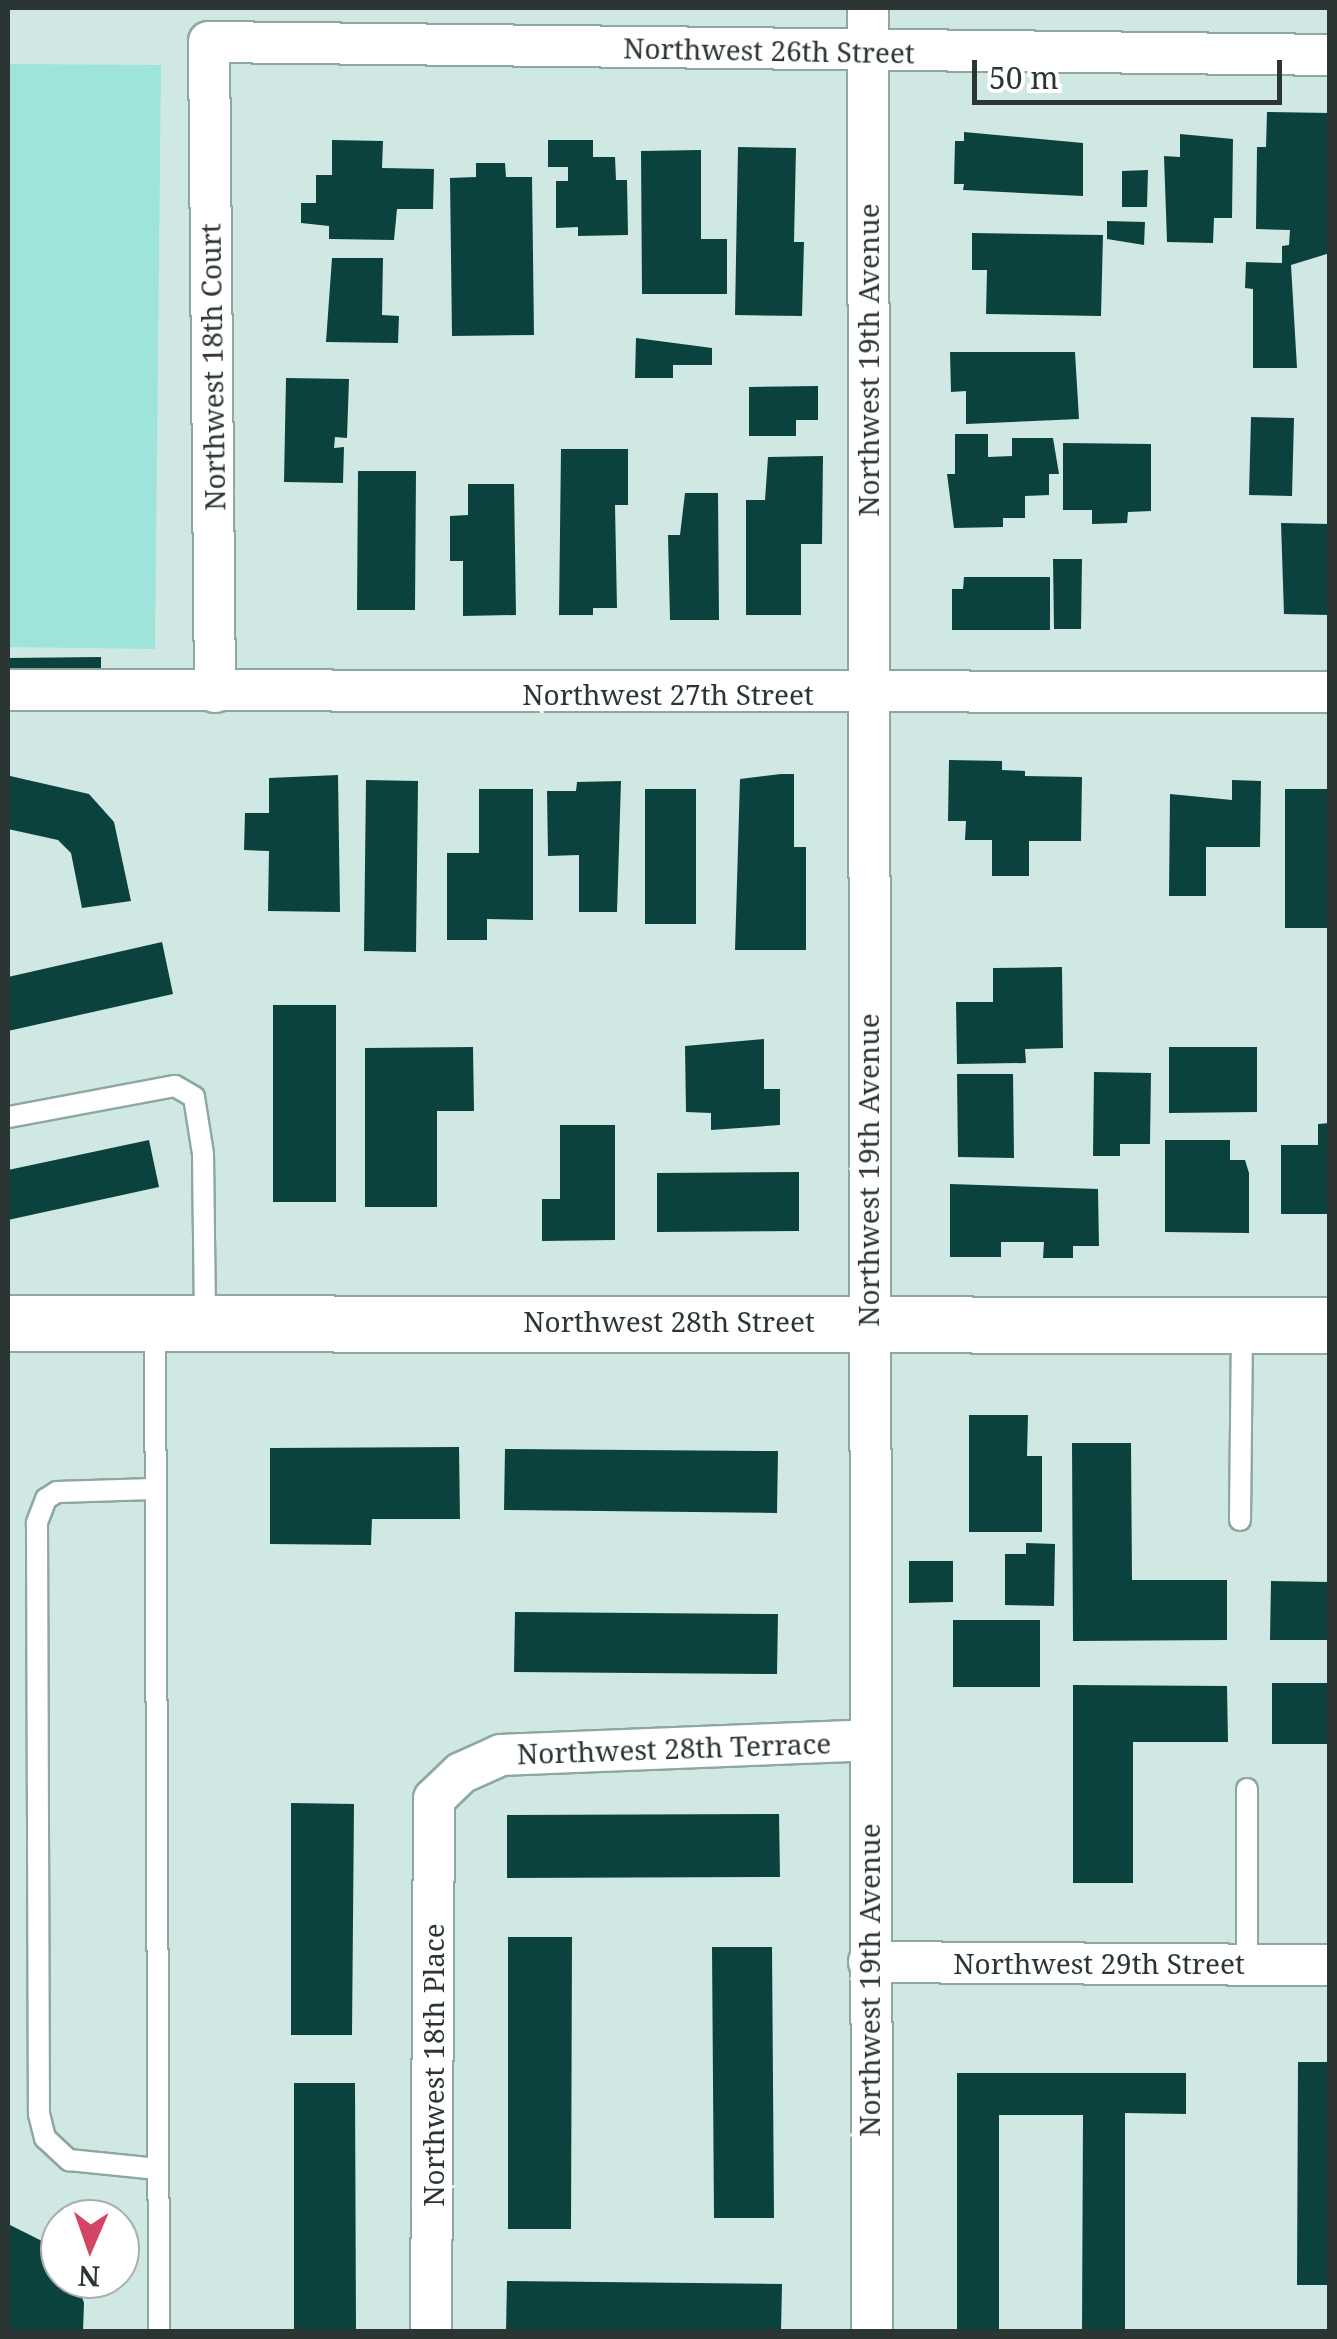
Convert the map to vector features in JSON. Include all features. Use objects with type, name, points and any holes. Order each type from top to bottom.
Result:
[{"type":"street","name":"Northwest 19th Avenue","points":[[868,8],[872,2332]]},
{"type":"street","name":"Northwest 26th Street","points":[[209,42],[1330,55]]},
{"type":"street","name":"Northwest 18th Court","points":[[209,42],[215,692]]},
{"type":"street","name":"Northwest 27th Street","points":[[8,690],[1330,692]]},
{"type":"street","name":"Northwest 28th Street","points":[[8,1323],[868,1320],[1330,1325]]},
{"type":"street","name":"Northwest 28th Terrace","points":[[434,1800],[461,1773],[501,1755],[868,1740]]},
{"type":"street","name":"Northwest 18th Place","points":[[431,2332],[434,1800]]},
{"type":"street","name":"Northwest 29th Street","points":[[869,1962],[1330,1965]]},
{"type":"lane","points":[[9,1117],[175,1086],[194,1097],[204,1154],[152,1490],[159,2332]]},
{"type":"lane","points":[[1240,1520],[1242,1324]]},
{"type":"lane","points":[[152,1490],[57,1492],[46,1500],[37,1522],[39,2094],[45,2138],[70,2160],[158,2169]]},
{"type":"lane","points":[[1247,1790],[1247,1964]]},
{"type":"shaded area","points":[[8,64],[161,65],[155,649],[8,647]]},
{"type":"building","points":[[1267,112],[1330,113],[1330,253],[1291,265],[1297,368],[1253,368],[1253,289],[1245,288],[1246,262],[1282,263],[1282,246],[1289,245],[1290,230],[1256,229],[1257,147],[1266,147]]},
{"type":"building","points":[[964,132],[1083,143],[1083,196],[963,190],[964,184],[954,184],[955,141],[964,141]]},
{"type":"building","points":[[1180,134],[1233,139],[1232,218],[1214,218],[1213,243],[1167,242],[1164,156],[1180,157]]},
{"type":"building","points":[[332,140],[383,141],[382,168],[434,169],[433,209],[397,209],[394,240],[329,239],[329,226],[301,223],[301,203],[316,203],[316,175],[332,175]]},
{"type":"building","points":[[548,140],[593,140],[593,157],[615,157],[616,180],[627,180],[628,235],[578,236],[578,227],[556,228],[556,181],[568,181],[568,167],[548,167]]},
{"type":"building","points":[[738,147],[796,148],[794,242],[804,242],[802,316],[735,315]]},
{"type":"building","points":[[701,150],[701,239],[727,239],[727,294],[642,294],[641,151]]},
{"type":"building","points":[[476,163],[505,163],[506,177],[532,177],[534,335],[452,336],[450,178],[476,177]]},
{"type":"building","points":[[1148,170],[1147,207],[1122,207],[1122,171]]},
{"type":"building","points":[[1107,221],[1145,222],[1144,245],[1107,239]]},
{"type":"building","points":[[972,233],[1103,235],[1101,316],[986,314],[987,270],[972,270]]},
{"type":"building","points":[[332,258],[383,258],[382,315],[399,316],[398,343],[326,342]]},
{"type":"building","points":[[636,338],[712,348],[712,365],[673,365],[673,378],[635,378]]},
{"type":"building","points":[[950,352],[1075,352],[1079,419],[966,424],[966,391],[951,392]]},
{"type":"building","points":[[286,378],[349,379],[347,438],[335,437],[334,448],[344,447],[343,483],[284,482]]},
{"type":"building","points":[[818,386],[818,420],[796,420],[796,436],[749,436],[749,387]]},
{"type":"building","points":[[1251,417],[1294,418],[1292,496],[1249,495]]},
{"type":"building","points":[[955,434],[988,434],[988,457],[1012,456],[1012,438],[1053,438],[1059,474],[1049,474],[1049,495],[1025,496],[1025,518],[1003,518],[1003,527],[954,528],[947,474],[955,474]]},
{"type":"building","points":[[1063,443],[1151,444],[1151,511],[1128,512],[1127,523],[1092,524],[1092,510],[1063,510]]},
{"type":"building","points":[[561,449],[628,449],[628,505],[615,505],[617,608],[593,608],[593,615],[559,615]]},
{"type":"building","points":[[823,456],[822,544],[801,544],[801,615],[746,615],[746,500],[765,500],[768,457]]},
{"type":"building","points":[[358,471],[416,471],[415,610],[357,610]]},
{"type":"building","points":[[468,484],[514,484],[516,615],[463,616],[463,561],[450,561],[450,516],[468,515]]},
{"type":"building","points":[[685,493],[718,493],[719,620],[670,620],[668,535],[680,535]]},
{"type":"building","points":[[1281,523],[1330,524],[1327,615],[1284,614]]},
{"type":"building","points":[[1053,559],[1082,559],[1081,629],[1054,629]]},
{"type":"building","points":[[964,577],[1050,577],[1050,630],[952,630],[952,589],[963,589]]},
{"type":"building","points":[[101,657],[101,677],[8,678],[8,658]]},
{"type":"building","points":[[949,760],[1002,761],[1002,770],[1025,771],[1025,776],[1082,777],[1081,841],[1029,841],[1029,876],[992,876],[992,840],[965,840],[966,821],[948,821]]},
{"type":"building","points":[[794,774],[794,847],[806,847],[806,950],[735,950],[740,779]]},
{"type":"building","points":[[338,775],[340,912],[268,911],[269,851],[244,850],[245,813],[269,813],[269,778]]},
{"type":"building","points":[[10,776],[89,794],[114,822],[131,901],[82,908],[71,853],[58,840],[8,829]]},
{"type":"building","points":[[366,780],[418,781],[416,952],[364,951]]},
{"type":"building","points":[[1232,780],[1261,781],[1260,847],[1206,847],[1206,896],[1169,896],[1170,794],[1232,800]]},
{"type":"building","points":[[621,781],[617,912],[579,912],[579,855],[548,856],[547,791],[576,791],[577,782]]},
{"type":"building","points":[[479,789],[533,789],[533,920],[487,919],[487,940],[447,940],[447,853],[479,853]]},
{"type":"building","points":[[645,789],[696,789],[696,924],[645,924]]},
{"type":"building","points":[[1285,789],[1330,789],[1330,928],[1285,928]]},
{"type":"building","points":[[162,942],[173,994],[8,1031],[8,977]]},
{"type":"building","points":[[1062,967],[1063,1048],[1025,1049],[1026,1063],[957,1064],[956,1002],[993,1002],[993,968]]},
{"type":"building","points":[[273,1005],[336,1005],[336,1202],[273,1202]]},
{"type":"building","points":[[764,1039],[764,1089],[780,1089],[780,1125],[711,1130],[711,1113],[686,1112],[685,1046]]},
{"type":"building","points":[[473,1047],[474,1111],[437,1111],[437,1207],[365,1207],[365,1048]]},
{"type":"building","points":[[1169,1047],[1257,1047],[1257,1112],[1169,1113]]},
{"type":"building","points":[[1094,1072],[1151,1073],[1150,1144],[1120,1144],[1120,1156],[1093,1156]]},
{"type":"building","points":[[957,1074],[1013,1074],[1014,1158],[958,1157]]},
{"type":"building","points":[[1330,1123],[1330,1214],[1281,1214],[1281,1145],[1318,1145],[1318,1124]]},
{"type":"building","points":[[560,1125],[615,1125],[615,1240],[542,1241],[542,1199],[560,1199]]},
{"type":"building","points":[[149,1140],[159,1187],[8,1220],[8,1170]]},
{"type":"building","points":[[1165,1140],[1230,1140],[1230,1160],[1245,1160],[1249,1173],[1249,1233],[1165,1232]]},
{"type":"building","points":[[799,1172],[799,1231],[657,1232],[657,1173]]},
{"type":"building","points":[[950,1184],[1098,1189],[1099,1246],[1073,1246],[1073,1258],[1043,1258],[1044,1242],[1001,1242],[1001,1257],[950,1257]]},
{"type":"building","points":[[969,1415],[1028,1415],[1027,1456],[1042,1456],[1042,1532],[969,1532]]},
{"type":"building","points":[[1072,1443],[1131,1443],[1132,1580],[1227,1580],[1227,1640],[1073,1641]]},
{"type":"building","points":[[459,1447],[460,1519],[372,1519],[371,1545],[270,1544],[270,1448]]},
{"type":"building","points":[[505,1449],[778,1451],[777,1513],[504,1510]]},
{"type":"building","points":[[1026,1543],[1055,1544],[1054,1606],[1005,1605],[1005,1554],[1026,1554]]},
{"type":"building","points":[[909,1561],[953,1561],[953,1602],[909,1603]]},
{"type":"building","points":[[1271,1581],[1330,1582],[1330,1640],[1270,1640]]},
{"type":"building","points":[[515,1612],[778,1614],[777,1674],[514,1672]]},
{"type":"building","points":[[953,1620],[1040,1620],[1040,1687],[953,1687]]},
{"type":"building","points":[[1272,1683],[1330,1683],[1330,1744],[1272,1744]]},
{"type":"building","points":[[1073,1685],[1227,1686],[1228,1742],[1133,1742],[1133,1883],[1073,1883]]},
{"type":"building","points":[[291,1803],[354,1804],[352,2035],[291,2035]]},
{"type":"building","points":[[779,1814],[780,1877],[507,1878],[507,1815]]},
{"type":"building","points":[[508,1937],[572,1937],[571,2229],[508,2229]]},
{"type":"building","points":[[712,1947],[772,1947],[774,2218],[714,2218]]},
{"type":"building","points":[[1298,2062],[1330,2062],[1330,2285],[1297,2285]]},
{"type":"building","points":[[957,2073],[1186,2073],[1186,2114],[1125,2113],[1125,2332],[1082,2332],[1083,2115],[999,2115],[999,2332],[957,2332]]},
{"type":"building","points":[[294,2083],[355,2083],[356,2332],[294,2332]]},
{"type":"building","points":[[8,2224],[40,2240],[40,2299],[83,2299],[84,2303],[83,2332],[8,2332]]},
{"type":"building","points":[[507,2281],[782,2284],[781,2332],[506,2332]]}]
